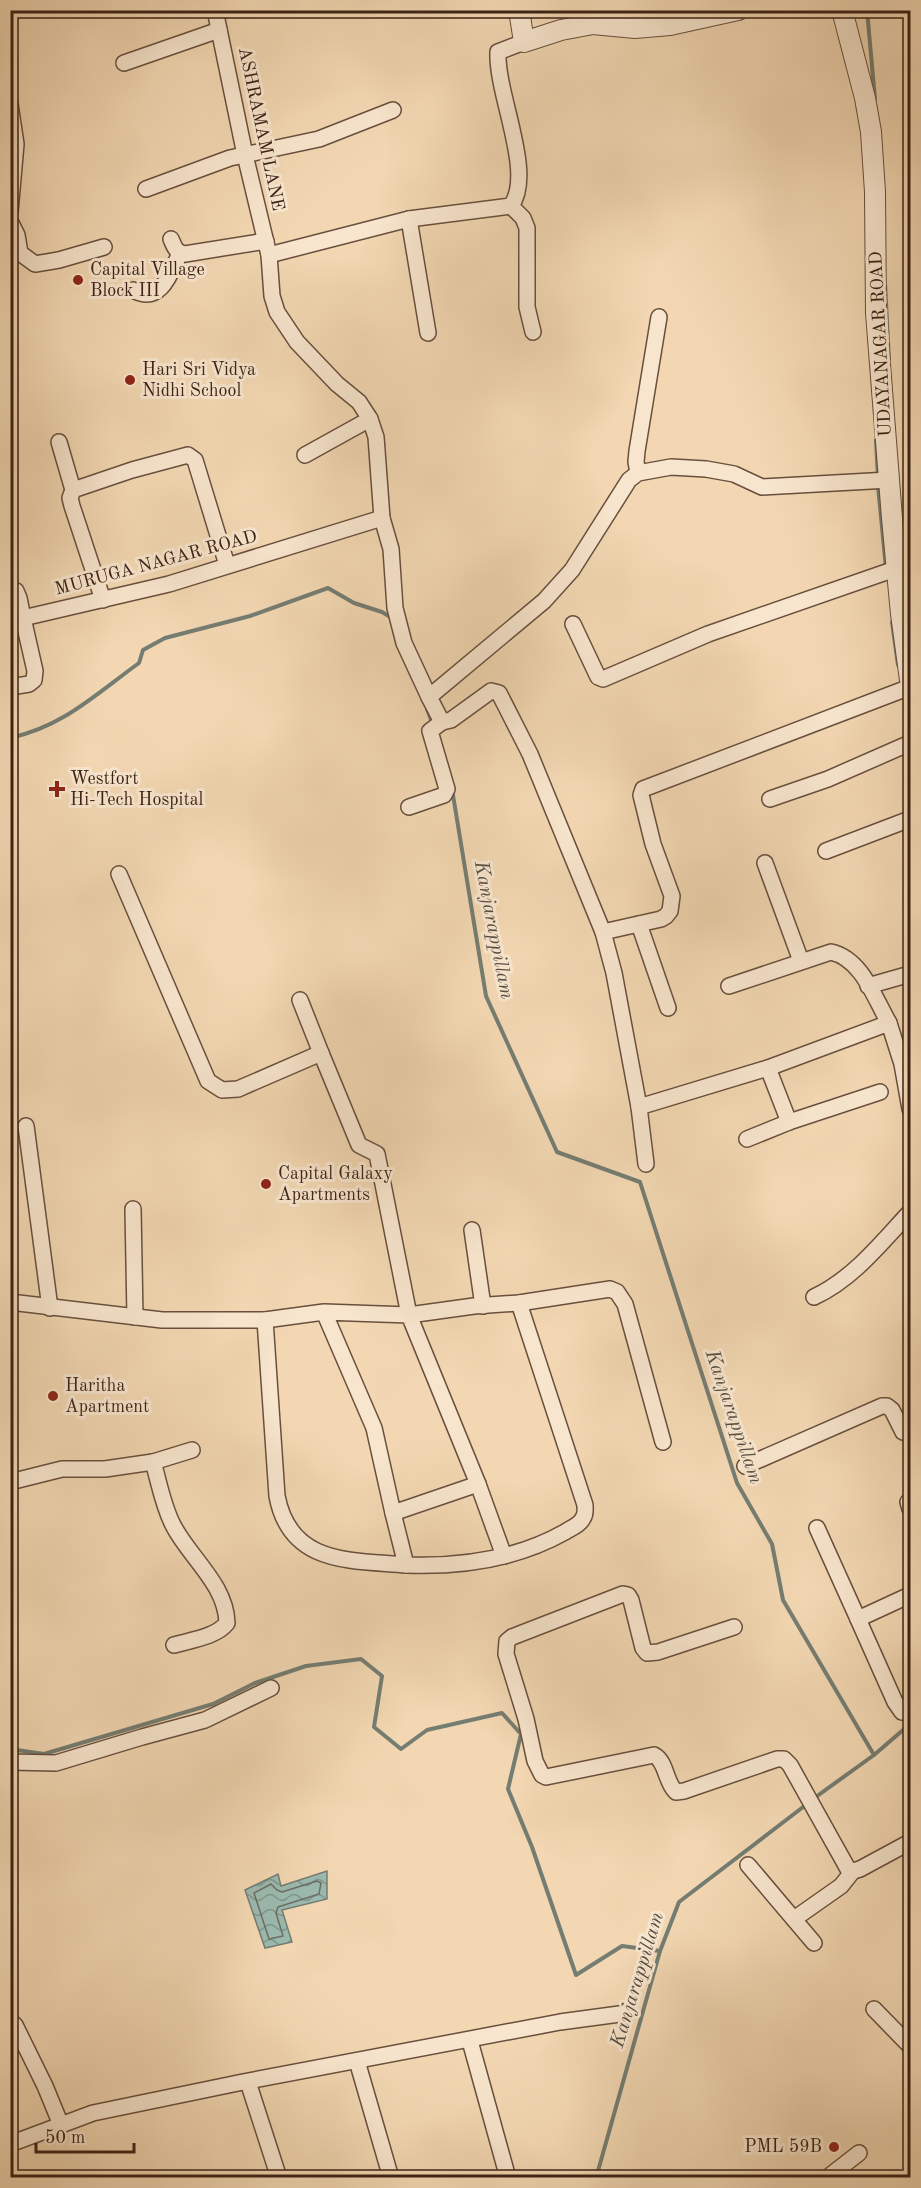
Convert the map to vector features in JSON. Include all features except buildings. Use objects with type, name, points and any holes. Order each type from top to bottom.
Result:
[{"type":"street","name":"ASHRAMAM LANE","points":[[215,10],[245,155],[268,248],[272,296],[277,312],[297,342],[359,402],[370,419]]},
{"type":"street","points":[[519,10],[524,42]]},
{"type":"street","points":[[511,207],[519,193],[519,168],[510,116],[497,65],[498,52],[561,30],[593,24],[635,28],[677,17],[738,10]]},
{"type":"street","name":"UDAYANAGAR ROAD","points":[[842,10],[865,98],[871,132],[875,192],[876,313],[901,614],[910,680]]},
{"type":"street","points":[[124,63],[219,30]]},
{"type":"street","points":[[10,104],[16,144],[10,212]]},
{"type":"street","points":[[146,189],[230,158],[319,139],[393,111]]},
{"type":"street","points":[[180,253],[268,248],[409,219],[511,207],[523,218],[527,228],[527,307],[533,332]]},
{"type":"street","points":[[409,219],[428,333]]},
{"type":"street","points":[[10,221],[17,235],[20,252],[35,264],[104,247]]},
{"type":"street","points":[[171,239],[180,253]]},
{"type":"street","points":[[133,290],[142,295],[155,293],[161,288],[180,253]]},
{"type":"street","points":[[638,472],[637,451],[659,318]]},
{"type":"street","points":[[305,455],[370,419],[376,437],[382,518],[391,549],[395,608],[404,643],[429,697],[447,789],[444,795],[409,807]]},
{"type":"street","points":[[59,442],[73,490],[70,498],[72,506],[102,600]]},
{"type":"street","points":[[73,490],[132,470],[188,455],[195,460],[227,565]]},
{"type":"street","points":[[429,697],[544,601],[572,570],[629,480],[638,472],[671,467],[706,468],[734,474],[762,487],[889,480]]},
{"type":"street","name":"MURUGA NAGAR ROAD","points":[[23,618],[169,584],[382,518]]},
{"type":"street","points":[[573,624],[598,677],[603,679],[708,634],[898,568]]},
{"type":"street","points":[[10,590],[16,591],[19,598],[35,671],[34,680],[29,684],[10,687]]},
{"type":"street","points":[[603,932],[666,916],[672,905],[672,896],[653,844],[641,795],[643,789],[910,687]]},
{"type":"street","points":[[436,726],[451,720],[491,691],[499,693],[530,754],[603,932],[614,973],[639,1107],[646,1164]]},
{"type":"street","points":[[770,799],[828,779],[910,743]]},
{"type":"street","points":[[826,851],[910,819]]},
{"type":"street","points":[[765,863],[801,961]]},
{"type":"street","points":[[119,874],[208,1081],[222,1090],[238,1089],[321,1053]]},
{"type":"street","points":[[639,924],[668,1008]]},
{"type":"street","points":[[729,986],[831,952],[841,954],[856,966],[889,1023],[902,1064],[910,1109]]},
{"type":"street","points":[[868,986],[910,974]]},
{"type":"street","points":[[300,1000],[359,1145],[377,1154],[409,1315],[478,1484],[504,1556]]},
{"type":"street","points":[[639,1107],[768,1068],[889,1023]]},
{"type":"street","points":[[768,1068],[789,1122]]},
{"type":"street","points":[[747,1139],[789,1122],[880,1092]]},
{"type":"street","points":[[26,1126],[50,1308]]},
{"type":"street","points":[[133,1209],[135,1317]]},
{"type":"street","points":[[814,1298],[850,1274],[910,1212]]},
{"type":"street","points":[[472,1230],[483,1305]]},
{"type":"street","points":[[10,1302],[172,1320],[265,1320],[324,1312],[409,1315],[483,1305],[519,1303],[610,1289],[617,1292],[625,1304],[663,1442]]},
{"type":"street","points":[[265,1320],[277,1496],[284,1521],[294,1535],[308,1548],[325,1556],[436,1566],[504,1556],[554,1538],[580,1523],[585,1516],[585,1505],[519,1303]]},
{"type":"street","points":[[324,1312],[374,1428],[406,1565]]},
{"type":"street","points":[[745,1466],[882,1406],[887,1406],[892,1410],[903,1432],[910,1433]]},
{"type":"street","points":[[10,1482],[62,1468],[105,1468],[153,1462],[192,1450]]},
{"type":"street","points":[[153,1462],[174,1528],[218,1591],[227,1614],[227,1623],[223,1628],[212,1634],[174,1645]]},
{"type":"street","points":[[393,1513],[478,1484]]},
{"type":"street","points":[[817,1528],[895,1702],[902,1712]]},
{"type":"street","points":[[734,1628],[658,1652],[647,1653],[643,1648],[631,1600],[628,1595],[623,1594],[512,1637],[507,1641],[506,1654],[539,1771],[546,1777],[654,1755],[660,1758],[671,1787],[676,1792],[777,1759],[784,1760],[790,1765],[848,1869],[853,1871]]},
{"type":"street","points":[[858,1619],[910,1595]]},
{"type":"street","points":[[10,1762],[56,1763],[205,1720],[271,1688]]},
{"type":"street","points":[[794,1919],[841,1886],[853,1871],[910,1842]]},
{"type":"street","points":[[748,1864],[814,1943]]},
{"type":"street","points":[[874,2009],[910,2046]]},
{"type":"street","points":[[10,2144],[93,2113],[560,2022],[627,2013]]},
{"type":"street","points":[[10,2021],[15,2025],[45,2086],[61,2125]]},
{"type":"street","points":[[470,2041],[508,2178]]},
{"type":"street","points":[[357,2061],[391,2178]]},
{"type":"street","points":[[248,2082],[279,2178]]},
{"type":"street","points":[[827,2178],[859,2153]]},
{"type":"water","points":[[327,1871],[327,1899],[282,1910],[292,1942],[265,1948],[245,1890],[278,1874],[281,1886]]},
{"type":"waterway","points":[[867,10],[875,99]]},
{"type":"waterway","points":[[885,283],[889,360]]},
{"type":"waterway","points":[[876,440],[878,477]]},
{"type":"waterway","points":[[878,486],[886,568]]},
{"type":"waterway","points":[[10,738],[47,726],[79,708],[139,663],[143,650],[165,638],[250,616],[328,588],[354,603],[382,612],[392,618]]},
{"type":"waterway","points":[[892,622],[898,665]]},
{"type":"waterway","points":[[905,701],[910,731]]},
{"type":"waterway","name":"Kanjarappillam","points":[[427,709],[433,725]]},
{"type":"waterway","name":"Kanjarappillam","points":[[452,789],[486,996],[557,1152],[640,1182],[737,1483],[772,1544],[783,1600],[874,1755],[813,1799]]},
{"type":"waterway","points":[[10,1749],[44,1754],[213,1704],[255,1683],[306,1666],[361,1659],[382,1676],[374,1727],[401,1749],[427,1730],[502,1713],[521,1734],[508,1789],[532,1847],[576,1975],[622,1946],[660,1951]]},
{"type":"waterway","points":[[874,1755],[910,1724]]},
{"type":"waterway","name":"Kanjarappillam","points":[[596,2178],[660,1951],[679,1902],[807,1804]]},
{"type":"place","name":"Capital Village Block III","points":[[78,280]]},
{"type":"place","name":"Hari Sri Vidya Nidhi School","points":[[130,380]]},
{"type":"place","name":"Westfort Hi-Tech Hospital","points":[[57,789]]},
{"type":"place","name":"Capital Galaxy Apartments","points":[[266,1184]]},
{"type":"place","name":"Haritha Apartment","points":[[53,1396]]},
{"type":"place","name":"PML 59B","points":[[834,2147]]}]
